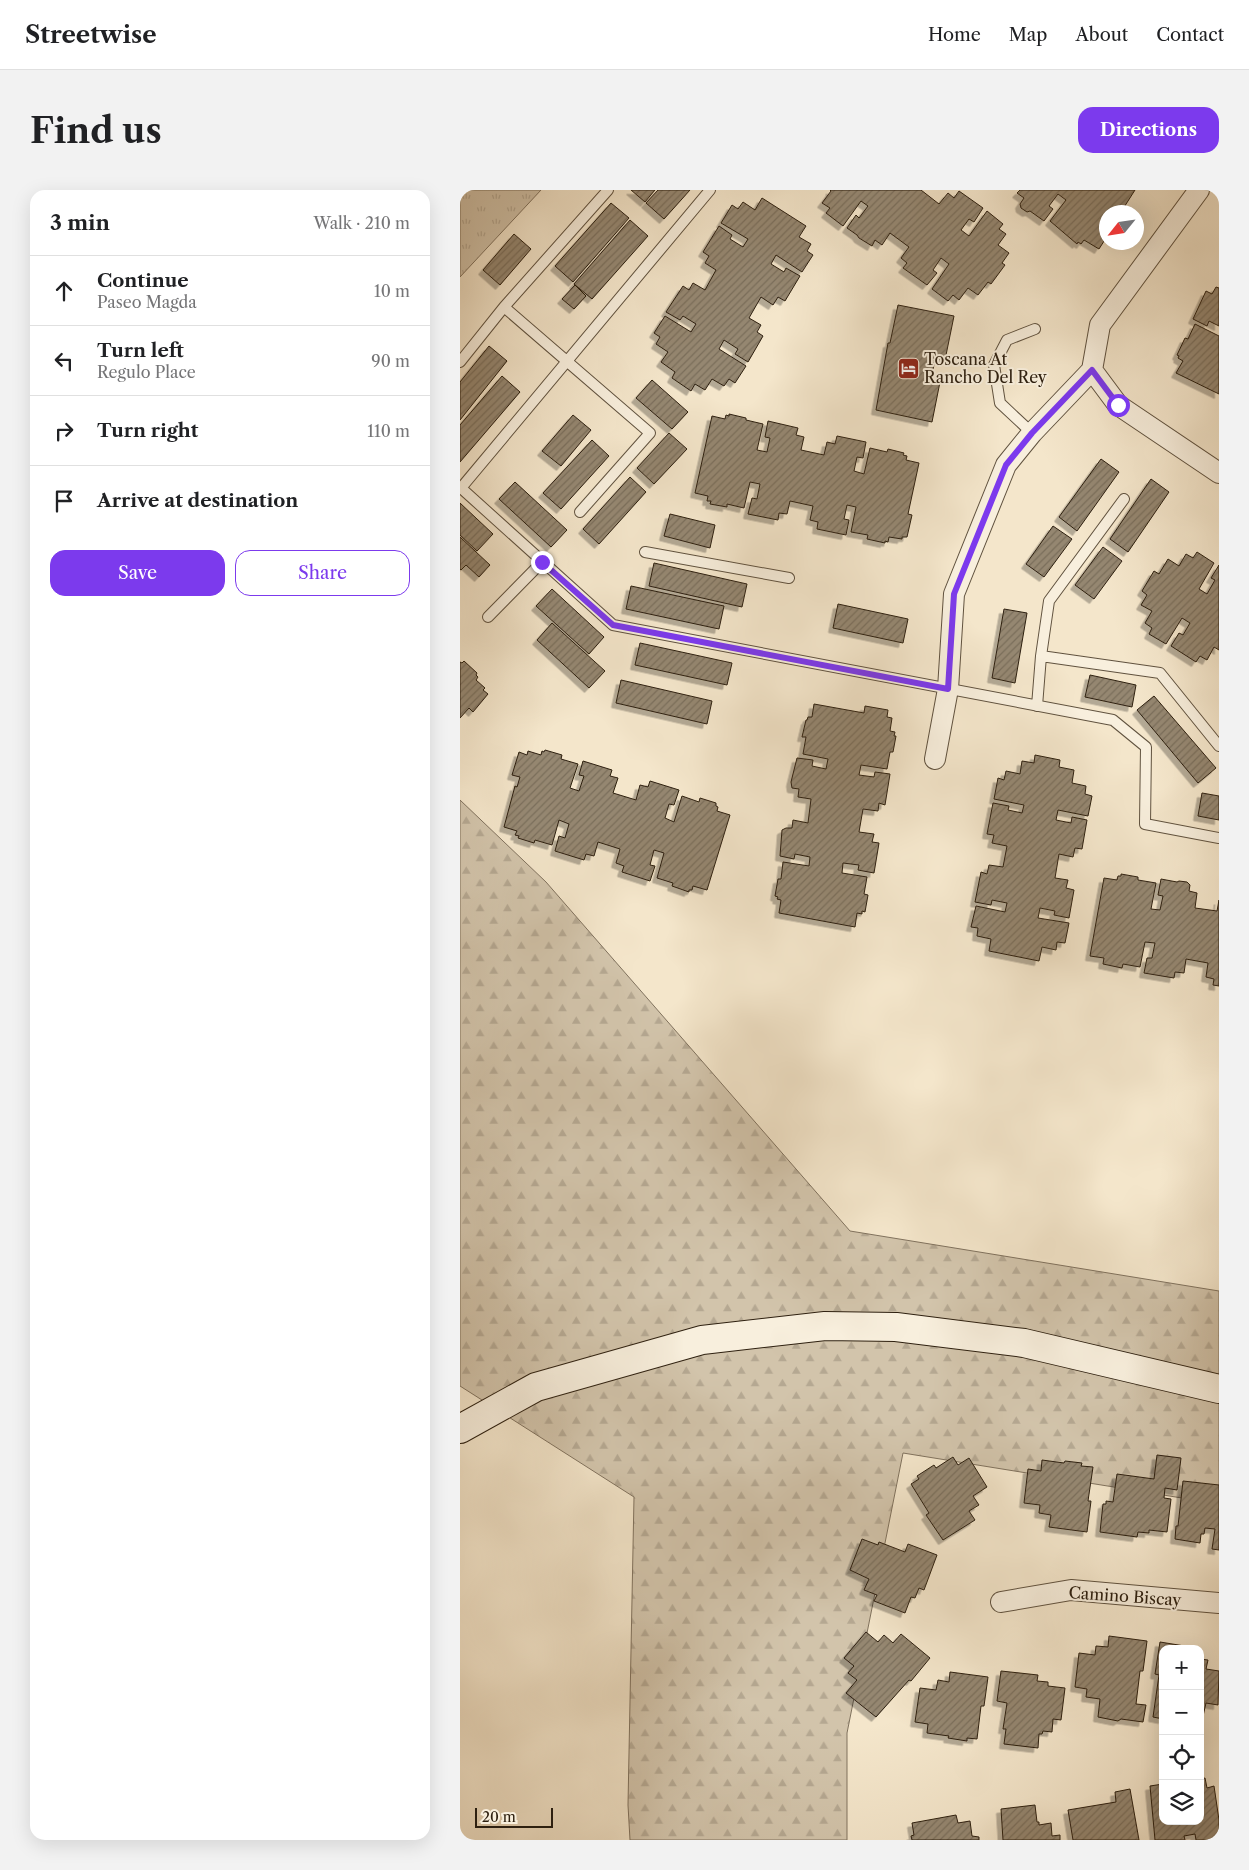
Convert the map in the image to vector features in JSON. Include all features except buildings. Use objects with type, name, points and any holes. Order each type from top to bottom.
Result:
[{"type":"street","points":[[935,759],[948,689],[954,594],[1006,465],[1032,433],[1092,370],[1100,325],[1199,190]]},
{"type":"street","points":[[1092,370],[1118,405],[1219,473]]},
{"type":"street","points":[[460,1429],[536,1387],[702,1340],[825,1326],[896,1327],[1024,1343],[1219,1389]]},
{"type":"street","name":"Camino Biscay","points":[[1002,1602],[1071,1590],[1219,1603]]},
{"type":"lane","points":[[460,362],[504,307],[608,190]]},
{"type":"lane","points":[[710,190],[461,488],[613,625],[1113,720],[1146,747],[1145,824],[1219,838]]},
{"type":"lane","points":[[504,307],[650,433],[580,512]]},
{"type":"lane","points":[[1032,433],[1000,403],[994,366],[1007,340],[1035,329]]},
{"type":"lane","points":[[1038,706],[1041,656],[1048,601],[1124,499]]},
{"type":"lane","points":[[646,552],[789,578]]},
{"type":"lane","points":[[488,617],[542,562]]},
{"type":"lane","points":[[1041,656],[1160,673],[1219,746]]},
{"type":"green space","points":[[460,190],[541,190],[460,277]]},
{"type":"green space","points":[[460,800],[546,882],[850,1231],[1219,1291],[1219,1504],[903,1453],[847,1733],[847,1840],[630,1840],[628,1805],[634,1497],[460,1386]]},
{"type":"place","name":"Toscana At Rancho Del Rey","points":[[908,368]]},
{"type":"route","points":[[542,562],[613,625],[948,689],[954,594],[1006,465],[1032,433],[1092,370],[1118,405]]}]
